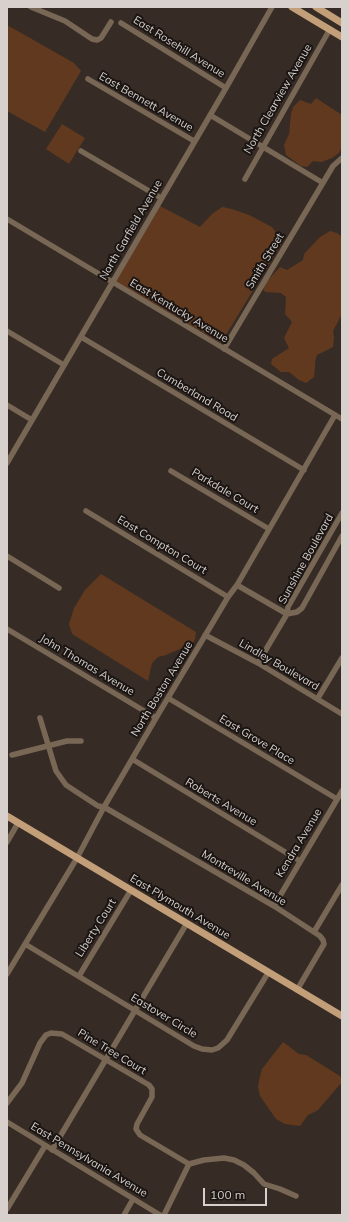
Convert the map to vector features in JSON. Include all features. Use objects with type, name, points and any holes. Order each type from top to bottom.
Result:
[{"type":"main road","points":[[292,7],[342,37]]},
{"type":"main road","points":[[316,7],[342,23]]},
{"type":"main road","name":"East Plymouth Avenue","points":[[7,816],[342,1016]]},
{"type":"street","points":[[31,7],[65,22],[92,39],[97,40],[101,38],[111,22]]},
{"type":"street","name":"North Garfield Avenue","points":[[7,463],[272,7]]},
{"type":"street","name":"East Rosehill Avenue","points":[[121,23],[226,88]]},
{"type":"street","name":"North Clearview Avenue","points":[[245,179],[330,29]]},
{"type":"street","name":"East Bennett Avenue","points":[[88,79],[194,141]]},
{"type":"street","points":[[210,115],[323,183]]},
{"type":"street","points":[[81,151],[161,198]]},
{"type":"street","name":"Smith Street","points":[[224,349],[333,166],[342,158]]},
{"type":"street","name":"East Kentucky Avenue","points":[[7,219],[342,419]]},
{"type":"street","points":[[7,331],[64,365]]},
{"type":"street","name":"Cumberland Road","points":[[81,338],[304,470]]},
{"type":"street","points":[[7,405],[32,420]]},
{"type":"street","name":"North Boston Avenue","points":[[7,974],[77,858],[104,807],[205,635],[237,585],[335,415]]},
{"type":"street","name":"Parkdale Court","points":[[171,471],[269,529]]},
{"type":"street","name":"East Compton Court","points":[[86,511],[228,597]]},
{"type":"street","name":"Sunshine Boulevard","points":[[258,663],[287,614],[288,607],[342,513]]},
{"type":"street","name":"Sunshine Boulevard","points":[[287,614],[297,612],[302,608],[342,536]]},
{"type":"street","points":[[7,556],[60,588]]},
{"type":"street","points":[[237,585],[287,614]]},
{"type":"street","name":"John Thomas Avenue","points":[[7,629],[156,718]]},
{"type":"street","name":"Lindley Boulevard","points":[[205,635],[258,663],[318,698],[342,714]]},
{"type":"street","points":[[318,698],[342,658]]},
{"type":"street","name":"East Grove Place","points":[[168,698],[337,799]]},
{"type":"street","name":"Montreville Avenue","points":[[40,718],[56,771],[66,785],[98,806],[104,807],[274,906],[320,936],[324,944],[297,990]]},
{"type":"street","points":[[12,755],[67,741],[80,741]]},
{"type":"street","name":"Roberts Avenue","points":[[132,760],[300,861]]},
{"type":"street","name":"Kendra Avenue","points":[[274,906],[342,790]]},
{"type":"street","points":[[7,842],[18,823]]},
{"type":"street","points":[[314,932],[342,885]]},
{"type":"street","name":"Liberty Court","points":[[79,976],[131,890]]},
{"type":"street","points":[[52,1150],[187,923]]},
{"type":"street","name":"Eastover Circle","points":[[25,944],[194,1046],[202,1049],[212,1050],[218,1048],[227,1040],[268,973]]},
{"type":"street","name":"Pine Tree Court","points":[[7,1103],[22,1083],[40,1043],[46,1035],[51,1033],[62,1034],[149,1085],[152,1090],[152,1097],[137,1124],[136,1129],[140,1134],[189,1164]]},
{"type":"street","name":"East Pennsylvania Avenue","points":[[7,1122],[160,1215]]},
{"type":"street","points":[[7,1209],[45,1146]]},
{"type":"street","points":[[164,1215],[189,1164],[204,1160],[224,1158],[234,1160],[244,1165],[254,1173],[264,1184],[296,1196]]},
{"type":"street","points":[[124,1215],[133,1199]]},
{"type":"shaded area","points":[[7,25],[74,63],[81,71],[45,132],[7,111]]},
{"type":"shaded area","points":[[316,98],[342,115],[342,147],[339,153],[332,158],[321,162],[313,161],[307,167],[301,166],[286,155],[284,145],[289,134],[293,107],[300,100],[311,104]]},
{"type":"shaded area","points":[[62,124],[85,138],[69,164],[46,149]]},
{"type":"shaded area","points":[[160,206],[200,227],[212,214],[222,207],[232,209],[249,215],[272,227],[283,241],[221,343],[116,281]]},
{"type":"shaded area","points":[[330,231],[337,233],[342,237],[342,314],[333,331],[333,347],[317,355],[314,377],[306,383],[299,380],[289,372],[281,372],[271,364],[272,359],[289,348],[284,338],[292,322],[285,314],[286,297],[281,293],[265,292],[263,288],[280,267],[287,270],[303,260],[304,254],[320,237]]},
{"type":"shaded area","points":[[101,574],[196,632],[195,639],[188,655],[182,648],[158,657],[152,663],[148,681],[72,634],[69,624],[74,608],[85,590]]},
{"type":"shaded area","points":[[283,1042],[299,1054],[306,1055],[340,1076],[342,1082],[318,1110],[308,1115],[300,1126],[285,1124],[276,1119],[260,1096],[258,1087],[262,1069]]}]
